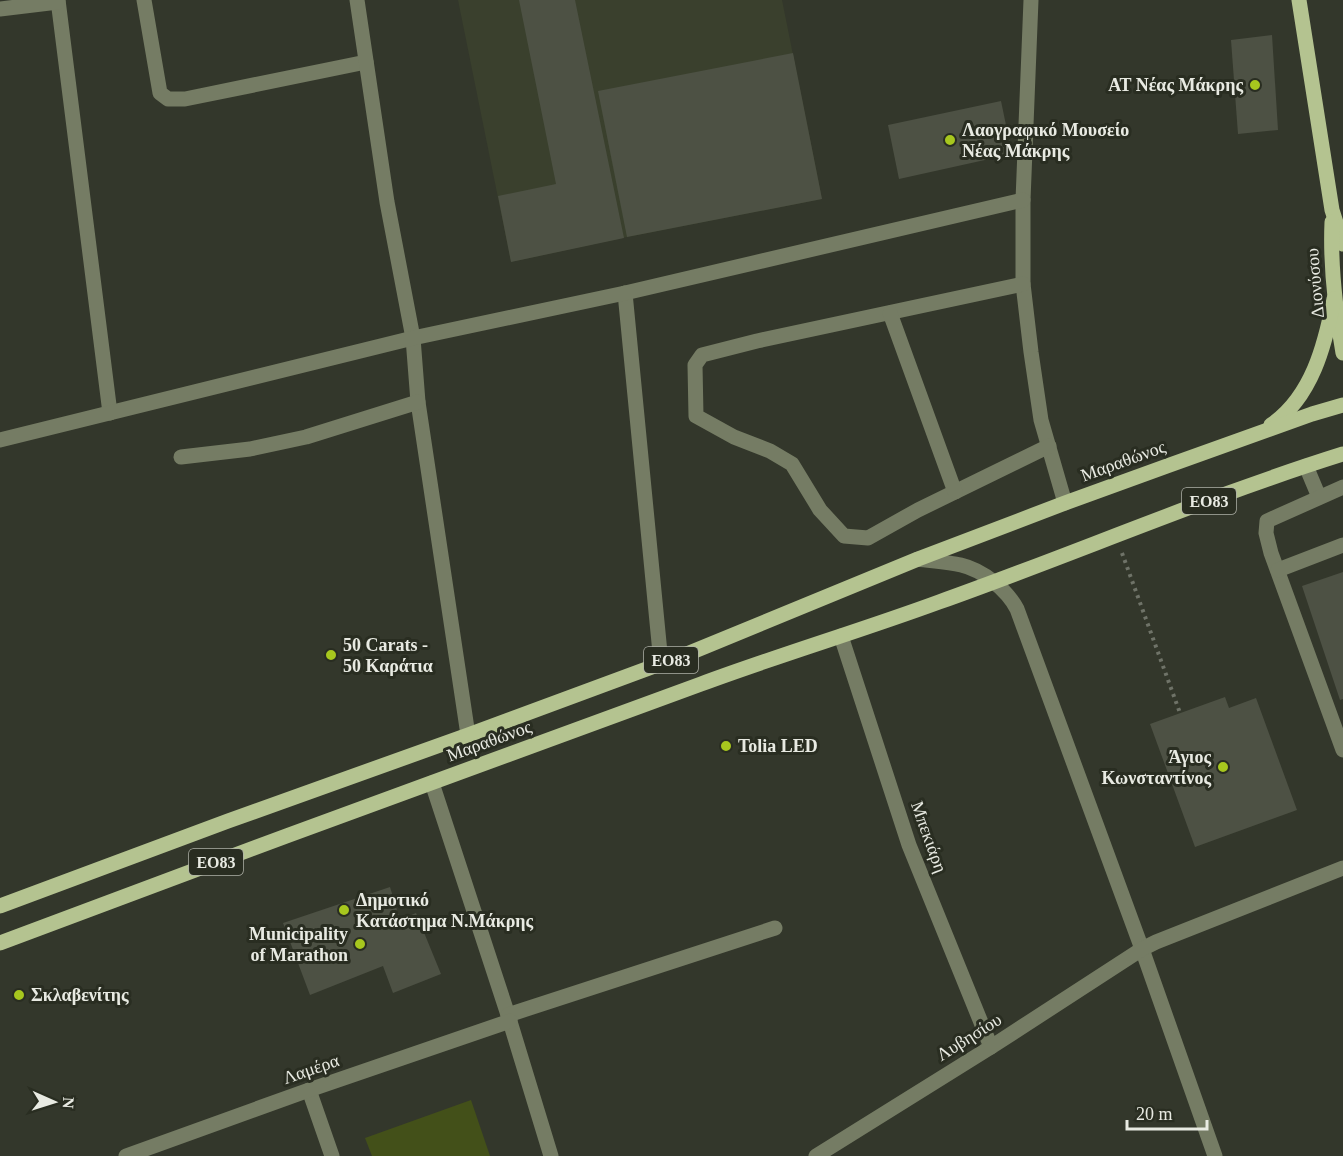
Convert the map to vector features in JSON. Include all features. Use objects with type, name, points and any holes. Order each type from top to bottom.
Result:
[{"type":"main road","name":"Διονύσου","points":[[1299,0],[1332,210],[1343,244]]},
{"type":"main road","name":"Διονύσου","points":[[1332,210],[1330,253],[1334,299],[1343,352]]},
{"type":"main road","points":[[1257,434],[1284,417],[1310,378],[1328,331],[1334,299]]},
{"type":"main road","name":"Μαραθώνος","points":[[0,906],[661,663],[1065,503],[1343,405]]},
{"type":"main road","name":"Μαραθώνος","points":[[0,942],[702,683],[994,582],[1343,454]]},
{"type":"street","points":[[144,0],[160,93],[168,99],[185,99],[366,62]]},
{"type":"street","points":[[357,0],[387,202],[413,338],[418,402],[468,735]]},
{"type":"street","points":[[1031,0],[1023,200],[1023,285],[1041,420],[1065,503]]},
{"type":"street","points":[[0,9],[58,1],[110,413]]},
{"type":"street","points":[[0,440],[413,338],[625,293],[1023,200]]},
{"type":"street","points":[[1023,285],[757,341],[702,355],[695,365],[696,416],[792,464],[820,510],[843,536],[868,538],[918,510],[1048,446]]},
{"type":"street","points":[[625,293],[661,663]]},
{"type":"street","points":[[890,313],[955,492]]},
{"type":"street","points":[[181,458],[250,449],[306,437],[418,402]]},
{"type":"street","points":[[1306,466],[1319,497]]},
{"type":"street","points":[[1343,487],[1268,521],[1266,532],[1271,553],[1343,750]]},
{"type":"street","points":[[1278,570],[1343,545]]},
{"type":"street","name":"Μαραθώνος","points":[[918,560],[963,565],[994,582]]},
{"type":"street","points":[[994,582],[1012,599],[1017,609],[1142,949],[1215,1156]]},
{"type":"street","name":"Μπεκιάρη","points":[[841,636],[909,845],[991,1047]]},
{"type":"street","points":[[432,783],[509,1018],[551,1156]]},
{"type":"street","name":"Λυβησίου","points":[[816,1156],[1142,949],[1343,868]]},
{"type":"street","name":"Λαμέρα","points":[[126,1156],[509,1018],[775,928]]},
{"type":"street","points":[[309,1090],[332,1156]]},
{"type":"path","points":[[1116,536],[1180,713]]},
{"type":"shaded area","points":[[458,0],[782,0],[822,199],[511,262]]},
{"type":"green space","points":[[471,1100],[490,1156],[372,1156],[365,1138]]},
{"type":"building","points":[[519,0],[575,0],[624,238],[511,262],[498,196],[556,184]]},
{"type":"building","name":"ΑΤ Νέας Μάκρης","points":[[1272,35],[1278,130],[1238,134],[1231,40]]},
{"type":"building","points":[[793,53],[822,199],[627,237],[598,91]]},
{"type":"building","name":"Λαογραφικό Μουσείο Νέας Μάκρης","points":[[1001,101],[1012,154],[899,179],[888,125]]},
{"type":"building","points":[[1343,572],[1343,699],[1340,700],[1302,586]]},
{"type":"building","name":"Άγιος Κωνσταντίνος","points":[[1225,697],[1229,708],[1256,698],[1297,810],[1195,847],[1150,724]]},
{"type":"building","name":"Municipality of Marathon","points":[[390,887],[400,920],[416,913],[441,974],[393,993],[383,966],[310,995],[283,923]]},
{"type":"place","name":"ΑΤ Νέας Μάκρης","points":[[1255,85]]},
{"type":"place","name":"Λαογραφικό Μουσείο Νέας Μάκρης","points":[[950,140]]},
{"type":"place","name":"50 Carats - 50 Καράτια","points":[[331,655]]},
{"type":"place","name":"Tolia LED","points":[[726,746]]},
{"type":"place","name":"Άγιος Κωνσταντίνος","points":[[1223,767]]},
{"type":"place","name":"Δημοτικό Κατάστημα Ν.Μάκρης","points":[[344,910]]},
{"type":"place","name":"Municipality of Marathon","points":[[360,944]]},
{"type":"place","name":"Σκλαβενίτης","points":[[19,995]]}]
